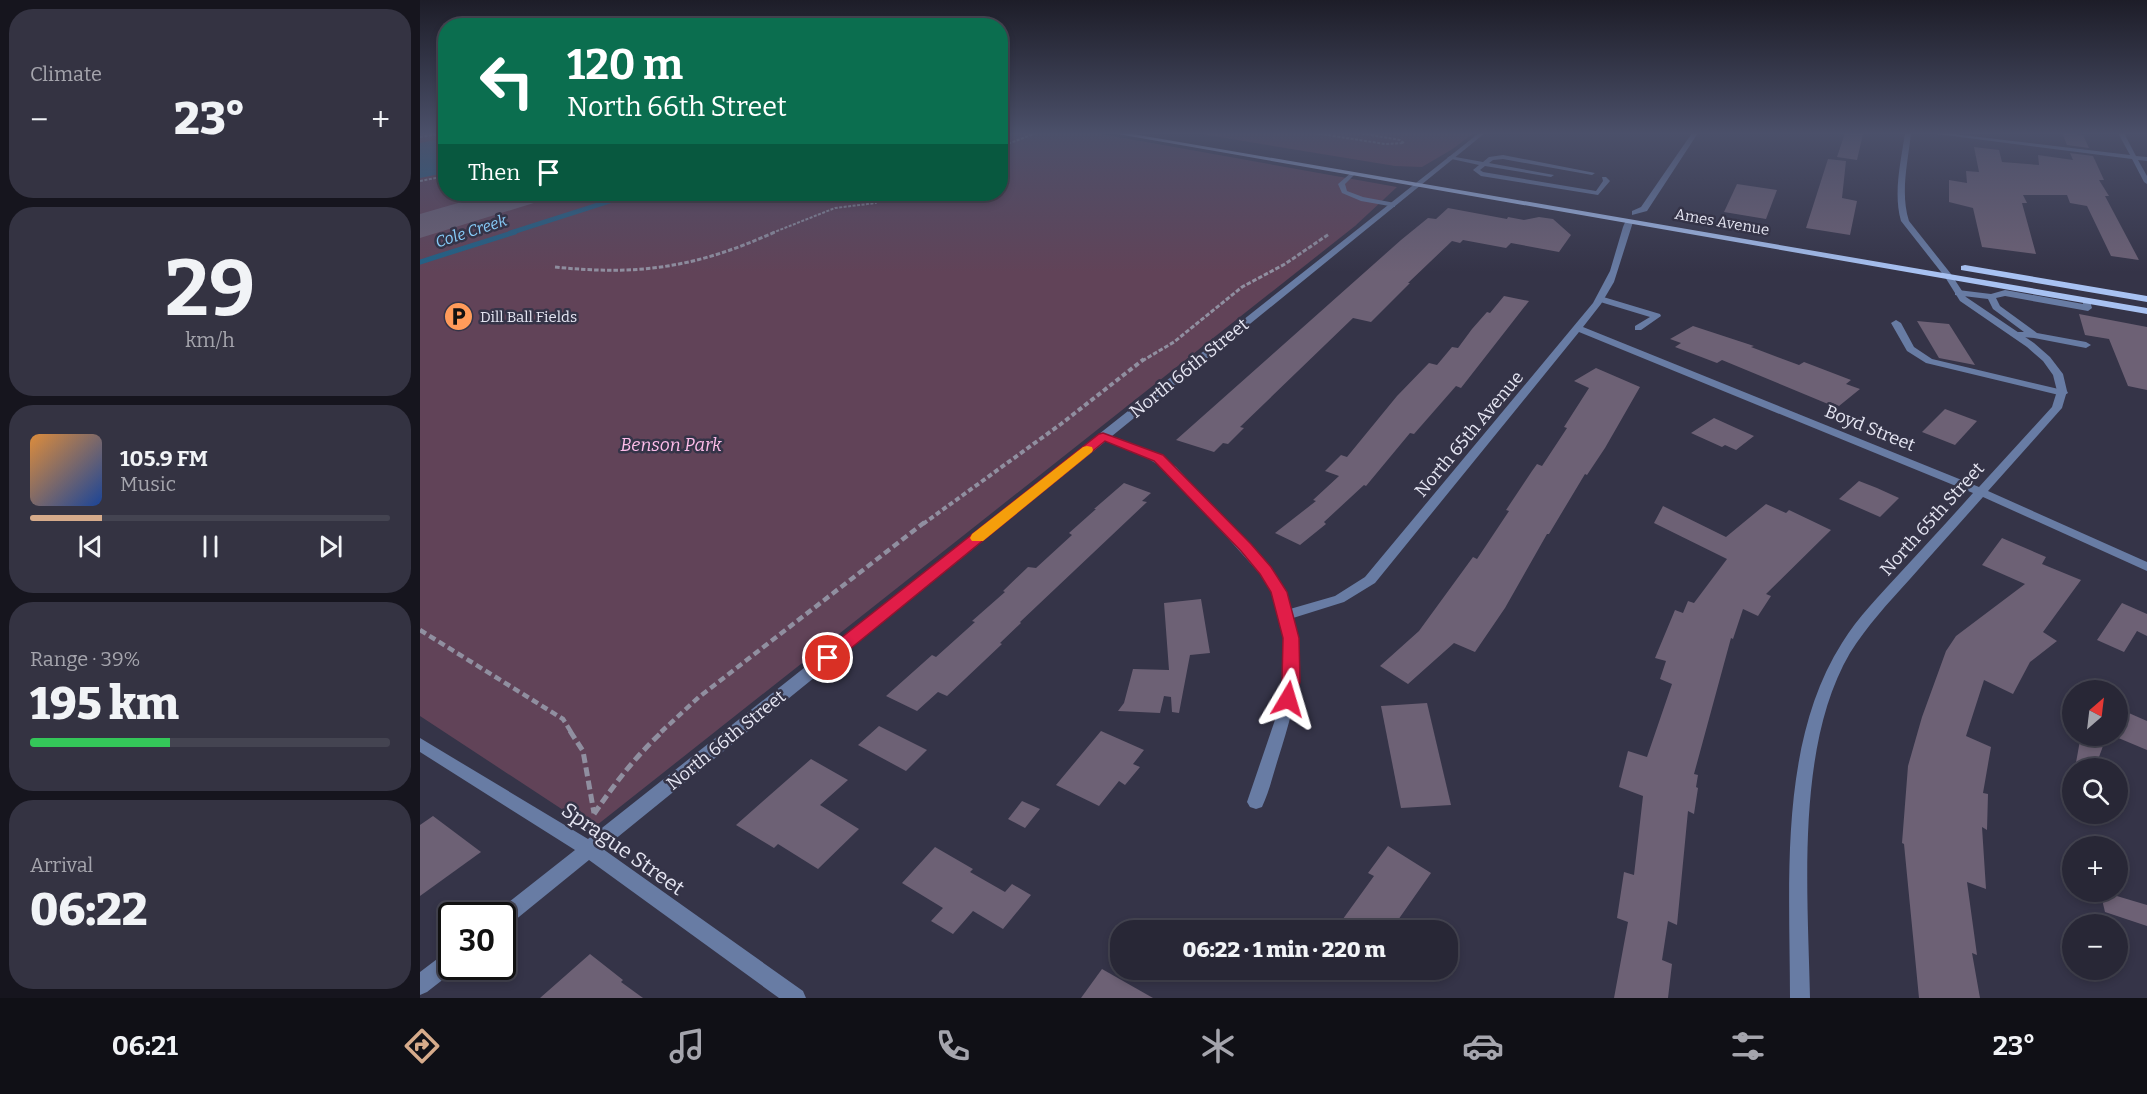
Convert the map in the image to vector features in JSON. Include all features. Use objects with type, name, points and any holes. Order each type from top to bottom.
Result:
[{"type":"main road","name":"Ames Avenue","points":[[1407,180],[1421,181]]},
{"type":"main road","name":"Ames Avenue","points":[[1413,180],[1632,217],[1948,276],[2021,293],[2086,300],[2147,311]]},
{"type":"main road","name":"Ames Avenue","points":[[1632,217],[2147,299]]},
{"type":"street","points":[[1345,180],[1341,183],[1344,192],[1361,199],[1392,206]]},
{"type":"street","points":[[1515,180],[1598,193],[1607,182],[1605,180]]},
{"type":"street","name":"North 65th Avenue","points":[[1284,615],[1335,603],[1357,591],[1370,580],[1600,299],[1618,261],[1624,231],[1632,217],[1644,208],[1663,180]]},
{"type":"street","points":[[1896,323],[1910,350],[1929,361],[2063,393],[2052,365],[2034,348],[1980,313],[1958,293],[1903,216],[1905,180]]},
{"type":"street","name":"North 66th Street","points":[[516,908],[1421,181]]},
{"type":"street","points":[[1958,293],[1991,297],[2005,293],[2021,293]]},
{"type":"street","points":[[1991,297],[1996,308],[2034,335]]},
{"type":"street","points":[[1600,299],[1658,316],[1638,328]]},
{"type":"street","name":"Boyd Street","points":[[1578,328],[1981,492],[2147,567]]},
{"type":"street","points":[[2014,334],[2034,335],[2086,345]]},
{"type":"street","name":"North 65th Street","points":[[1800,998],[1800,832],[1807,767],[1820,708],[1839,660],[1865,620],[2057,408],[2063,393]]},
{"type":"street","points":[[1103,436],[1143,450],[1159,458],[1172,469],[1265,571],[1279,592],[1291,638],[1291,682],[1284,717],[1256,802]]},
{"type":"street","name":"Sprague Street","points":[[420,744],[589,849],[615,870],[796,998]]},
{"type":"street","points":[[420,985],[438,971]]},
{"type":"path","points":[[555,267],[620,271],[688,263],[722,254],[835,208],[876,203],[876,201]]},
{"type":"path","points":[[420,630],[563,719],[583,751],[594,814],[616,781],[641,751],[699,697],[933,516],[1061,424],[1141,361],[1174,342],[1242,287],[1285,264],[1332,232]]},
{"type":"green space","name":"Benson Park","points":[[420,180],[438,180],[438,201],[1008,201],[1008,180],[1356,180],[1397,187],[1355,226],[592,829],[420,716]]},
{"type":"building","points":[[1821,180],[1844,180],[1842,198],[1857,201],[1850,235],[1806,228]]},
{"type":"building","points":[[1949,180],[1967,183],[1967,180],[2104,180],[2099,180],[2109,196],[2105,196],[2139,260],[2111,256],[2087,206],[2070,203],[2067,195],[2023,195],[2027,203],[2022,203],[2036,254],[1982,247],[1973,208],[1949,202]]},
{"type":"building","points":[[1737,184],[1777,190],[1766,219],[1724,212]]},
{"type":"building","points":[[465,201],[540,201],[420,238],[420,214]]},
{"type":"building","points":[[1448,208],[1507,219],[1508,217],[1524,220],[1539,217],[1553,219],[1571,235],[1559,252],[1511,243],[1506,248],[1463,240],[1460,243],[1452,241],[1371,322],[1353,318],[1240,427],[1244,428],[1228,444],[1223,443],[1214,452],[1176,440],[1401,240],[1428,218],[1436,219]]},
{"type":"building","points":[[1504,296],[1529,301],[1461,388],[1456,386],[1414,434],[1410,433],[1366,486],[1364,485],[1324,522],[1326,524],[1300,545],[1275,533],[1316,501],[1313,500],[1339,476],[1325,471],[1341,455],[1347,457],[1397,396],[1429,363],[1437,365],[1452,347],[1458,348],[1487,312],[1490,313]]},
{"type":"building","points":[[2079,314],[2147,327],[2147,390],[2128,386],[2109,339],[2085,335]]},
{"type":"building","points":[[1917,321],[1949,324],[1975,365],[1939,358]]},
{"type":"building","points":[[1693,326],[1754,346],[1751,347],[1799,365],[1804,362],[1851,380],[1846,384],[1860,389],[1839,406],[1830,402],[1828,404],[1722,360],[1717,363],[1675,347],[1681,343],[1670,339]]},
{"type":"building","points":[[1596,368],[1640,387],[1605,448],[1587,475],[1585,474],[1547,534],[1505,608],[1475,652],[1454,643],[1408,684],[1380,666],[1419,631],[1473,557],[1477,559],[1532,471],[1537,464],[1542,466],[1567,428],[1564,427],[1589,388],[1574,381]]},
{"type":"building","points":[[1945,409],[1977,421],[1955,445],[1922,432]]},
{"type":"building","points":[[1714,418],[1754,436],[1736,450],[1725,445],[1722,447],[1691,433]]},
{"type":"building","points":[[1859,481],[1899,498],[1880,517],[1839,499]]},
{"type":"building","points":[[1124,483],[1151,493],[1142,501],[1147,502],[1020,622],[1000,643],[1002,644],[947,696],[938,692],[917,711],[886,696],[932,655],[936,657],[975,622],[972,621],[1005,592],[1003,591],[1028,567],[1036,568],[1072,535],[1069,533]]},
{"type":"building","points":[[1766,504],[1786,513],[1789,510],[1831,530],[1766,594],[1771,596],[1758,616],[1743,609],[1733,639],[1731,638],[1694,774],[1698,775],[1696,787],[1698,788],[1694,814],[1688,811],[1677,925],[1668,921],[1662,960],[1672,964],[1668,998],[1614,998],[1628,922],[1617,918],[1624,872],[1634,875],[1643,796],[1619,787],[1628,751],[1647,757],[1672,684],[1660,679],[1666,661],[1655,658],[1675,610],[1683,613],[1688,601],[1694,603],[1727,559],[1654,523],[1663,506],[1726,537]]},
{"type":"building","points":[[2002,538],[2046,557],[2042,564],[2081,580],[2043,632],[2057,641],[2030,662],[2013,694],[1984,680],[1966,736],[1991,747],[1983,793],[1988,794],[1987,830],[1982,827],[1986,889],[1967,882],[1977,955],[1972,953],[1980,998],[1919,998],[1904,844],[1902,843],[1908,766],[1922,717],[1946,651],[1956,636],[2025,584],[1982,565]]},
{"type":"building","points":[[1201,599],[1210,653],[1190,655],[1179,713],[1172,712],[1171,697],[1164,696],[1160,713],[1118,711],[1124,703],[1133,669],[1169,670],[1164,603]]},
{"type":"building","points":[[2122,603],[2147,614],[2147,636],[2137,631],[2124,652],[2097,640]]},
{"type":"building","points":[[1427,703],[1451,805],[1401,808],[1381,706]]},
{"type":"building","points":[[2128,713],[2147,721],[2147,750],[2128,742]]},
{"type":"building","points":[[879,726],[927,750],[906,771],[858,745]]},
{"type":"building","points":[[1101,731],[1144,750],[1133,764],[1140,767],[1125,785],[1119,781],[1099,806],[1056,785]]},
{"type":"building","points":[[2079,746],[2103,746],[2099,758],[2077,758]]},
{"type":"building","points":[[811,759],[848,780],[820,805],[859,829],[818,869],[778,844],[774,848],[736,825]]},
{"type":"building","points":[[1022,801],[1040,809],[1025,828],[1008,819]]},
{"type":"building","points":[[433,816],[481,852],[420,896],[420,825]]},
{"type":"building","points":[[1388,846],[1431,873],[1398,920],[1342,920],[1374,876],[1368,873]]},
{"type":"building","points":[[935,847],[973,869],[970,872],[1005,892],[1012,884],[1031,895],[1003,929],[973,911],[953,934],[931,921],[943,908],[902,883]]},
{"type":"building","points":[[2128,899],[2147,905],[2147,926],[2128,920],[2128,914],[2105,912],[2103,902],[2128,902]]},
{"type":"building","points":[[590,954],[623,980],[621,982],[643,998],[540,998]]},
{"type":"building","points":[[1102,969],[1110,974],[1110,980],[1121,980],[1153,998],[1081,998]]},
{"type":"waterway","name":"Cole Creek","points":[[510,233],[610,201]]},
{"type":"waterway","name":"Cole Creek","points":[[420,262],[515,232]]},
{"type":"slow traffic","points":[[977,538],[1087,450]]},
{"type":"place","name":"Dill Ball Fields","points":[[459,317]]},
{"type":"route","points":[[828,658],[1103,436],[1159,458],[1246,547],[1265,571],[1279,592],[1291,638],[1291,682],[1288,699]]}]
